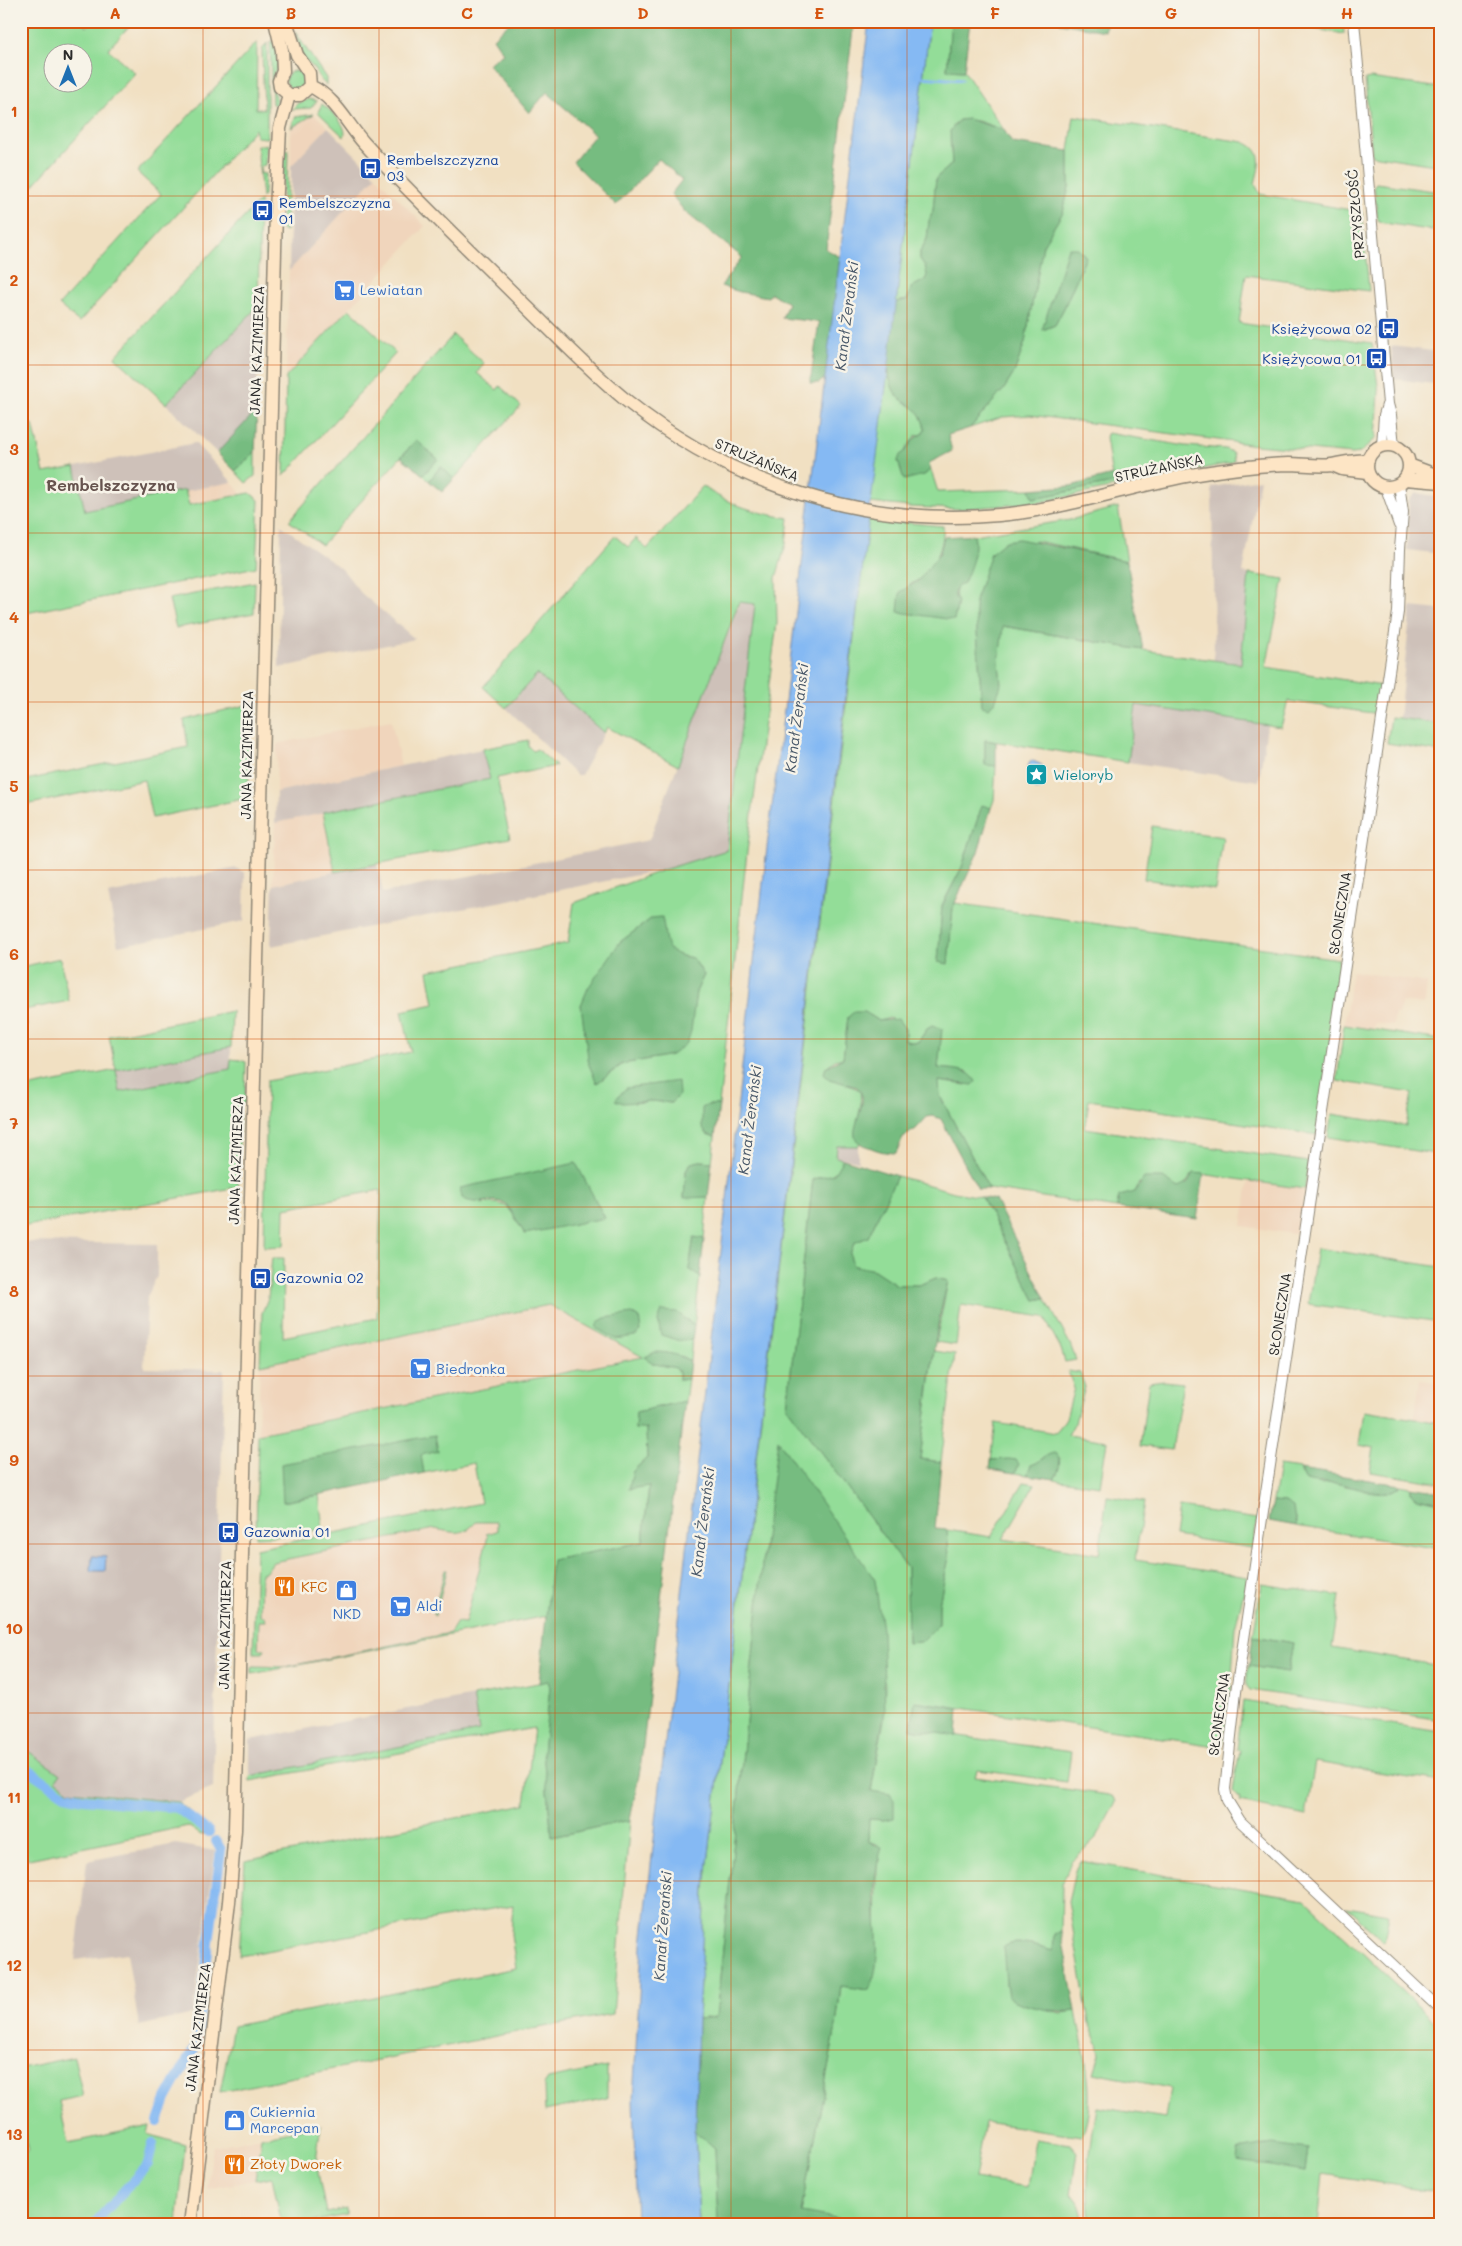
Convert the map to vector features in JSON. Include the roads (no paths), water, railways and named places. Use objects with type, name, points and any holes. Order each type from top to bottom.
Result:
[{"type":"main road","points":[[275,21],[282,50],[283,71],[279,81],[280,88],[289,95],[300,95],[310,86],[310,78],[291,41],[286,21]]},
{"type":"main road","points":[[283,71],[291,66],[304,68]]},
{"type":"main road","name":"STRUŻAŃSKA","points":[[310,86],[317,89],[331,101],[363,142],[568,348],[626,400],[650,419],[711,457],[787,490],[836,503],[886,513],[956,517],[1001,515],[1077,502],[1192,475],[1235,468],[1288,464],[1333,465],[1340,469],[1367,466]]},
{"type":"main road","name":"JANA KAZIMIERZA","points":[[190,2225],[229,1902],[235,1830],[276,203],[280,128],[289,95]]},
{"type":"main road","points":[[1402,482],[1409,465],[1405,454],[1388,446],[1376,449],[1367,466],[1374,483],[1386,488],[1402,482],[1441,482]]},
{"type":"main road","points":[[1409,465],[1441,477]]},
{"type":"street","name":"PRZYSZŁOŚĆ","points":[[1354,21],[1388,404],[1391,415],[1388,446]]},
{"type":"street","name":"SŁONECZNA","points":[[1402,482],[1403,505],[1398,612],[1386,704],[1236,1692],[1225,1789],[1227,1800],[1240,1821],[1441,2010]]},
{"type":"street","name":"SŁONECZNA","points":[[1386,488],[1394,506],[1401,534]]},
{"type":"water","name":"Kanał Żerański","points":[[869,21],[930,21],[888,371],[845,703],[705,1888],[698,2019],[695,2131],[699,2225],[637,2225],[633,2100],[642,1944],[768,839]]},
{"type":"water","points":[[1031,760],[1042,765],[1040,790],[1035,790],[1035,785],[1030,780],[1032,771],[1028,766]]},
{"type":"water","points":[[92,1556],[106,1557],[105,1571],[91,1571]]},
{"type":"waterway","points":[[920,77],[962,80]]},
{"type":"waterway","points":[[21,1765],[65,1795],[84,1799],[177,1808],[209,1832]]},
{"type":"waterway","points":[[199,2020],[221,1850],[216,1841]]},
{"type":"waterway","points":[[158,2122],[166,2099],[196,2045],[199,2027]]},
{"type":"waterway","points":[[93,2225],[148,2164],[153,2143]]},
{"type":"place","name":"Rembelszczyzna 03","points":[[371,168]]},
{"type":"place","name":"Rembelszczyzna 01","points":[[263,211]]},
{"type":"place","name":"Lewiatan","points":[[344,290]]},
{"type":"place","name":"Księżycowa 02","points":[[1388,329]]},
{"type":"place","name":"Księżycowa 01","points":[[1377,359]]},
{"type":"place","name":"Wieloryb","points":[[1037,775]]},
{"type":"place","name":"Gazownia 02","points":[[260,1278]]},
{"type":"place","name":"Biedronka","points":[[420,1369]]},
{"type":"place","name":"Gazownia 01","points":[[228,1532]]},
{"type":"place","name":"KFC","points":[[285,1587]]},
{"type":"place","name":"NKD","points":[[347,1591]]},
{"type":"place","name":"Aldi","points":[[400,1606]]},
{"type":"place","name":"Cukiernia Marcepan","points":[[234,2120]]},
{"type":"place","name":"Złoty Dworek","points":[[234,2164]]},
{"type":"district","name":"Rembelszczyzna","points":[[111,485]]}]
